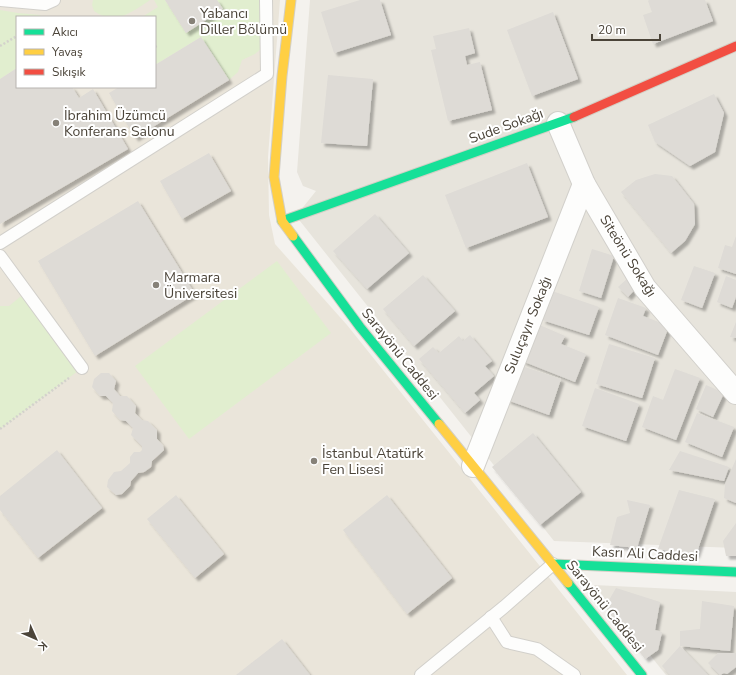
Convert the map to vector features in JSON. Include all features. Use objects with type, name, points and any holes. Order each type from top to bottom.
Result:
[{"type":"street","name":"Sarayönü Caddesi","points":[[291,0],[282,76],[274,177],[282,221],[360,328],[642,675]]},
{"type":"street","name":"Sude Sokağı","points":[[282,221],[586,113],[736,46]]},
{"type":"street","name":"Siteönü Sokağı","points":[[558,123],[584,184],[645,288],[736,393]]},
{"type":"street","name":"Suluçayır Sokağı","points":[[473,466],[584,184]]},
{"type":"street","name":"Kasrı Ali Caddesi","points":[[553,564],[736,572]]},
{"type":"lane","points":[[0,0],[45,4],[54,0]]},
{"type":"lane","points":[[0,243],[267,74],[266,0]]},
{"type":"lane","points":[[0,256],[82,368]]},
{"type":"lane","points":[[421,675],[553,564]]},
{"type":"lane","points":[[491,617],[507,642],[537,649],[574,675]]},
{"type":"path","points":[[0,46],[16,37]]},
{"type":"path","points":[[0,429],[82,368]]},
{"type":"shaded area","points":[[0,0],[280,0],[268,157],[269,215],[275,244],[347,325],[627,675],[0,675]]},
{"type":"shaded area","points":[[310,0],[736,0],[736,548],[554,541],[296,216],[316,191],[303,186],[297,172]]},
{"type":"shaded area","points":[[594,585],[736,592],[736,675],[666,675]]},
{"type":"green space","points":[[93,0],[150,0],[123,16],[102,15],[94,11],[92,5]]},
{"type":"green space","points":[[154,0],[165,0],[186,33],[223,10],[217,0],[262,0],[263,47],[255,54],[242,60],[238,72],[229,80],[201,37],[156,64],[156,16],[144,16],[158,7]]},
{"type":"green space","points":[[0,10],[40,15],[41,16],[16,16],[16,69],[0,79]]},
{"type":"green space","points":[[277,261],[331,333],[189,439],[135,366]]},
{"type":"green space","points":[[26,292],[82,368],[0,429],[0,306],[9,306]]},
{"type":"building","name":"Yabancı Diller Bölümü","points":[[165,0],[217,0],[223,9],[186,33]]},
{"type":"building","points":[[360,0],[380,0],[391,35],[334,53],[321,12]]},
{"type":"building","points":[[705,0],[713,21],[653,44],[643,15],[652,12],[648,1]]},
{"type":"building","points":[[553,12],[578,79],[532,96],[507,30]]},
{"type":"building","points":[[469,28],[475,53],[465,56],[467,65],[480,62],[492,110],[448,121],[431,50],[436,49],[433,36]]},
{"type":"building","points":[[201,37],[229,80],[135,138],[109,93],[117,88],[156,88],[156,64]]},
{"type":"building","name":"İbrahim Üzümcü Konferans Salonu","points":[[16,69],[16,88],[73,88],[79,98],[93,89],[128,149],[0,224],[0,79]]},
{"type":"building","points":[[328,75],[373,79],[367,146],[321,143]]},
{"type":"building","points":[[714,94],[724,113],[715,152],[690,166],[655,142],[648,125]]},
{"type":"building","points":[[209,153],[231,191],[182,219],[160,181]]},
{"type":"building","points":[[527,163],[548,217],[466,248],[445,195]]},
{"type":"building","points":[[655,174],[672,176],[694,204],[695,224],[685,241],[671,253],[621,192],[636,180]]},
{"type":"building","points":[[138,201],[195,294],[95,356],[38,261]]},
{"type":"building","points":[[375,214],[409,253],[367,289],[333,251]]},
{"type":"building","points":[[736,236],[736,274],[718,268],[725,245],[732,247]]},
{"type":"building","points":[[592,249],[614,256],[601,298],[579,291]]},
{"type":"building","points":[[694,266],[715,273],[702,308],[681,300]]},
{"type":"building","points":[[423,275],[455,311],[414,346],[383,309]]},
{"type":"building","points":[[726,276],[736,280],[736,297],[732,308],[717,302]]},
{"type":"building","points":[[629,277],[638,286],[628,297],[618,287]]},
{"type":"building","points":[[552,291],[599,307],[589,335],[542,320]]},
{"type":"building","points":[[618,298],[646,308],[643,316],[669,326],[658,355],[605,335]]},
{"type":"building","points":[[736,322],[736,338],[730,337]]},
{"type":"building","points":[[537,324],[565,336],[561,344],[586,354],[575,382],[522,361]]},
{"type":"building","points":[[470,335],[492,361],[485,366],[494,376],[474,393],[480,400],[465,413],[419,359],[433,347],[439,353],[459,336],[463,341]]},
{"type":"building","points":[[609,344],[655,358],[642,398],[596,384]]},
{"type":"building","points":[[519,365],[561,379],[549,415],[507,400]]},
{"type":"building","points":[[675,369],[700,378],[676,440],[642,427],[653,396],[663,400]]},
{"type":"building","points":[[101,373],[109,373],[116,381],[114,389],[120,396],[127,396],[136,406],[135,413],[142,420],[148,421],[157,430],[157,439],[163,445],[164,450],[152,461],[151,467],[144,472],[138,473],[131,481],[130,486],[122,494],[116,495],[107,487],[108,480],[114,472],[121,471],[130,463],[130,457],[134,452],[140,452],[142,450],[142,446],[131,435],[133,428],[126,421],[120,420],[112,411],[113,403],[106,396],[100,396],[92,387],[94,379]]},
{"type":"building","points":[[706,385],[724,393],[713,417],[696,409]]},
{"type":"building","points":[[595,388],[639,404],[626,441],[582,426]]},
{"type":"building","points":[[697,413],[734,427],[722,457],[685,442]]},
{"type":"building","points":[[533,433],[581,492],[540,525],[492,467]]},
{"type":"building","points":[[57,450],[102,508],[38,558],[0,510],[0,496]]},
{"type":"building","points":[[680,451],[729,467],[724,481],[669,470]]},
{"type":"building","points":[[736,459],[736,503],[724,498],[725,484]]},
{"type":"building","points":[[679,490],[715,499],[696,555],[658,549]]},
{"type":"building","points":[[176,495],[224,554],[195,578],[147,519]]},
{"type":"building","points":[[387,495],[452,578],[407,614],[343,530]]},
{"type":"building","points":[[627,500],[650,505],[637,548],[610,545],[617,517],[630,513]]},
{"type":"building","points":[[736,523],[736,556],[726,556],[723,541]]},
{"type":"building","points":[[616,588],[660,602],[655,630],[662,632],[658,650],[645,659],[605,607]]},
{"type":"building","points":[[702,601],[734,606],[730,651],[680,646],[680,631],[700,629]]},
{"type":"building","points":[[282,639],[310,675],[236,675]]},
{"type":"building","points":[[680,646],[708,675],[670,675],[662,666]]},
{"type":"building","points":[[718,653],[736,653],[736,667],[727,674],[724,673],[720,675],[708,663]]},
{"type":"traffic: fast","points":[[282,221],[574,117]]},
{"type":"traffic: fast","points":[[293,236],[360,327],[439,424]]},
{"type":"traffic: fast","points":[[553,564],[736,572]]},
{"type":"traffic: fast","points":[[568,583],[642,675]]},
{"type":"traffic: slow","points":[[291,0],[282,76],[274,177],[282,221],[293,236]]},
{"type":"traffic: slow","points":[[439,424],[568,583]]},
{"type":"traffic: jam","points":[[574,117],[736,46]]},
{"type":"place","name":"Yabancı Diller Bölümü","points":[[192,21]]},
{"type":"place","name":"İbrahim Üzümcü Konferans Salonu","points":[[56,123]]},
{"type":"place","name":"Marmara Üniversitesi","points":[[156,285]]},
{"type":"place","name":"İstanbul Atatürk Fen Lisesi","points":[[314,461]]}]
